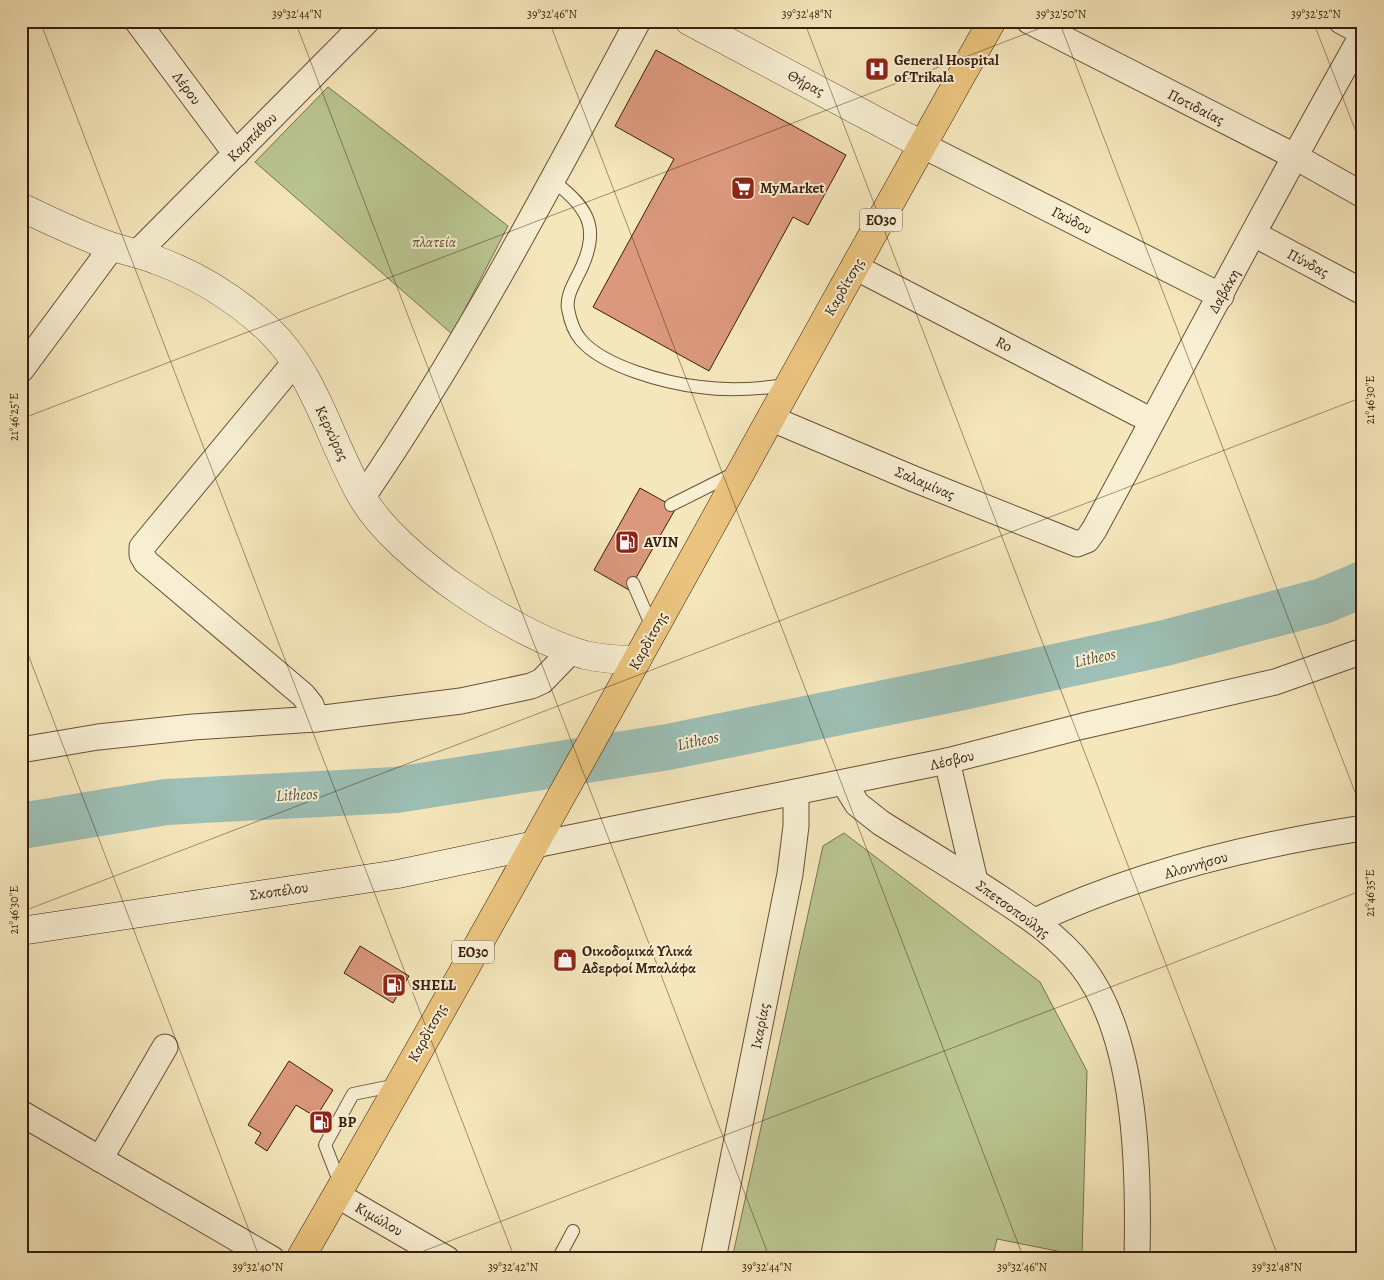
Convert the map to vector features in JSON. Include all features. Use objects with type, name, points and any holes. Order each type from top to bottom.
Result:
[{"type":"main road","name":"Καρδίτσης","points":[[300,1259],[549,820],[787,385],[992,21]]},
{"type":"street","name":"Λέρου","points":[[137,21],[236,154]]},
{"type":"street","points":[[362,498],[435,386],[552,181],[638,21]]},
{"type":"street","name":"Θήρας","points":[[689,21],[922,145]]},
{"type":"street","name":"Ποτιδαίας","points":[[1029,21],[1294,156],[1363,195]]},
{"type":"street","points":[[1341,21],[1363,34]]},
{"type":"street","name":"Καρπάθου","points":[[21,370],[125,250],[236,154],[366,22]]},
{"type":"street","name":"Δαβάκη","points":[[1081,543],[1089,537],[1221,296],[1294,156],[1363,34]]},
{"type":"street","name":"Γαύδου","points":[[922,145],[1221,296]]},
{"type":"street","name":"Κερκύρας","points":[[21,207],[176,269],[231,299],[270,330],[294,362],[309,385],[362,498],[388,532],[428,568],[491,610],[526,630],[572,651],[597,657],[637,660]]},
{"type":"street","name":"Πύνδας","points":[[1254,234],[1363,292]]},
{"type":"street","name":"Ro","points":[[855,267],[1152,422]]},
{"type":"street","points":[[294,362],[142,548],[142,555],[146,562],[303,695],[311,705],[316,718]]},
{"type":"street","name":"Σαλαμίνας","points":[[770,418],[1017,521],[1064,539],[1081,543]]},
{"type":"street","points":[[21,750],[98,737],[404,709],[513,692],[542,680],[572,651]]},
{"type":"street","name":"Λέσβου","points":[[535,845],[947,761],[1083,726],[1274,682],[1363,651]]},
{"type":"street","points":[[947,761],[975,881]]},
{"type":"street","name":"Σπετσοπούλης","points":[[844,783],[857,804],[881,823],[975,881],[1035,921],[1081,965],[1098,992],[1118,1045],[1133,1120],[1138,1218],[1137,1259]]},
{"type":"street","name":"Ικαρίας","points":[[713,1259],[790,874],[796,826],[796,792]]},
{"type":"street","name":"Αλοννήσου","points":[[1035,921],[1067,906],[1115,888],[1218,858],[1269,845],[1363,828]]},
{"type":"street","name":"Σκοπέλου","points":[[21,931],[398,874],[535,845]]},
{"type":"street","points":[[100,1159],[165,1047]]},
{"type":"street","points":[[21,1113],[272,1259]]},
{"type":"street","name":"Κιμώλου","points":[[339,1191],[447,1259]]},
{"type":"lane","points":[[552,181],[577,200],[589,223],[590,249],[569,294],[568,307],[572,324],[580,339],[592,350],[622,366],[664,381],[700,388],[730,389],[787,385]]},
{"type":"lane","points":[[671,505],[742,469]]},
{"type":"lane","points":[[633,584],[654,630]]},
{"type":"lane","points":[[339,1191],[325,1144],[353,1094],[399,1084]]},
{"type":"lane","points":[[558,1259],[573,1231]]},
{"type":"green space","name":"πλατεία","points":[[328,87],[508,226],[452,334],[255,162]]},
{"type":"green space","points":[[844,833],[1040,982],[1087,1071],[1082,1256],[997,1239],[992,1259],[732,1259],[823,846]]},
{"type":"building","name":"MyMarket","points":[[656,50],[846,155],[808,225],[793,217],[709,371],[593,307],[674,159],[615,126]]},
{"type":"building","points":[[640,488],[676,508],[629,590],[594,570]]},
{"type":"building","points":[[360,946],[409,976],[393,1003],[344,973]]},
{"type":"building","points":[[289,1061],[333,1090],[316,1117],[296,1105],[267,1151],[255,1143],[261,1133],[248,1125]]},
{"type":"waterway","name":"Litheos","points":[[21,826],[166,802],[396,790],[668,747],[963,687],[1165,643],[1323,601],[1363,584]]},
{"type":"place","name":"General Hospital of Trikala","points":[[877,69]]},
{"type":"place","name":"MyMarket","points":[[743,188]]},
{"type":"place","name":"AVIN","points":[[627,542]]},
{"type":"place","name":"Οικοδομικά Υλικά Αδερφοί Μπαλάφα","points":[[565,960]]},
{"type":"place","name":"SHELL","points":[[394,985]]},
{"type":"place","name":"BP","points":[[321,1122]]}]
